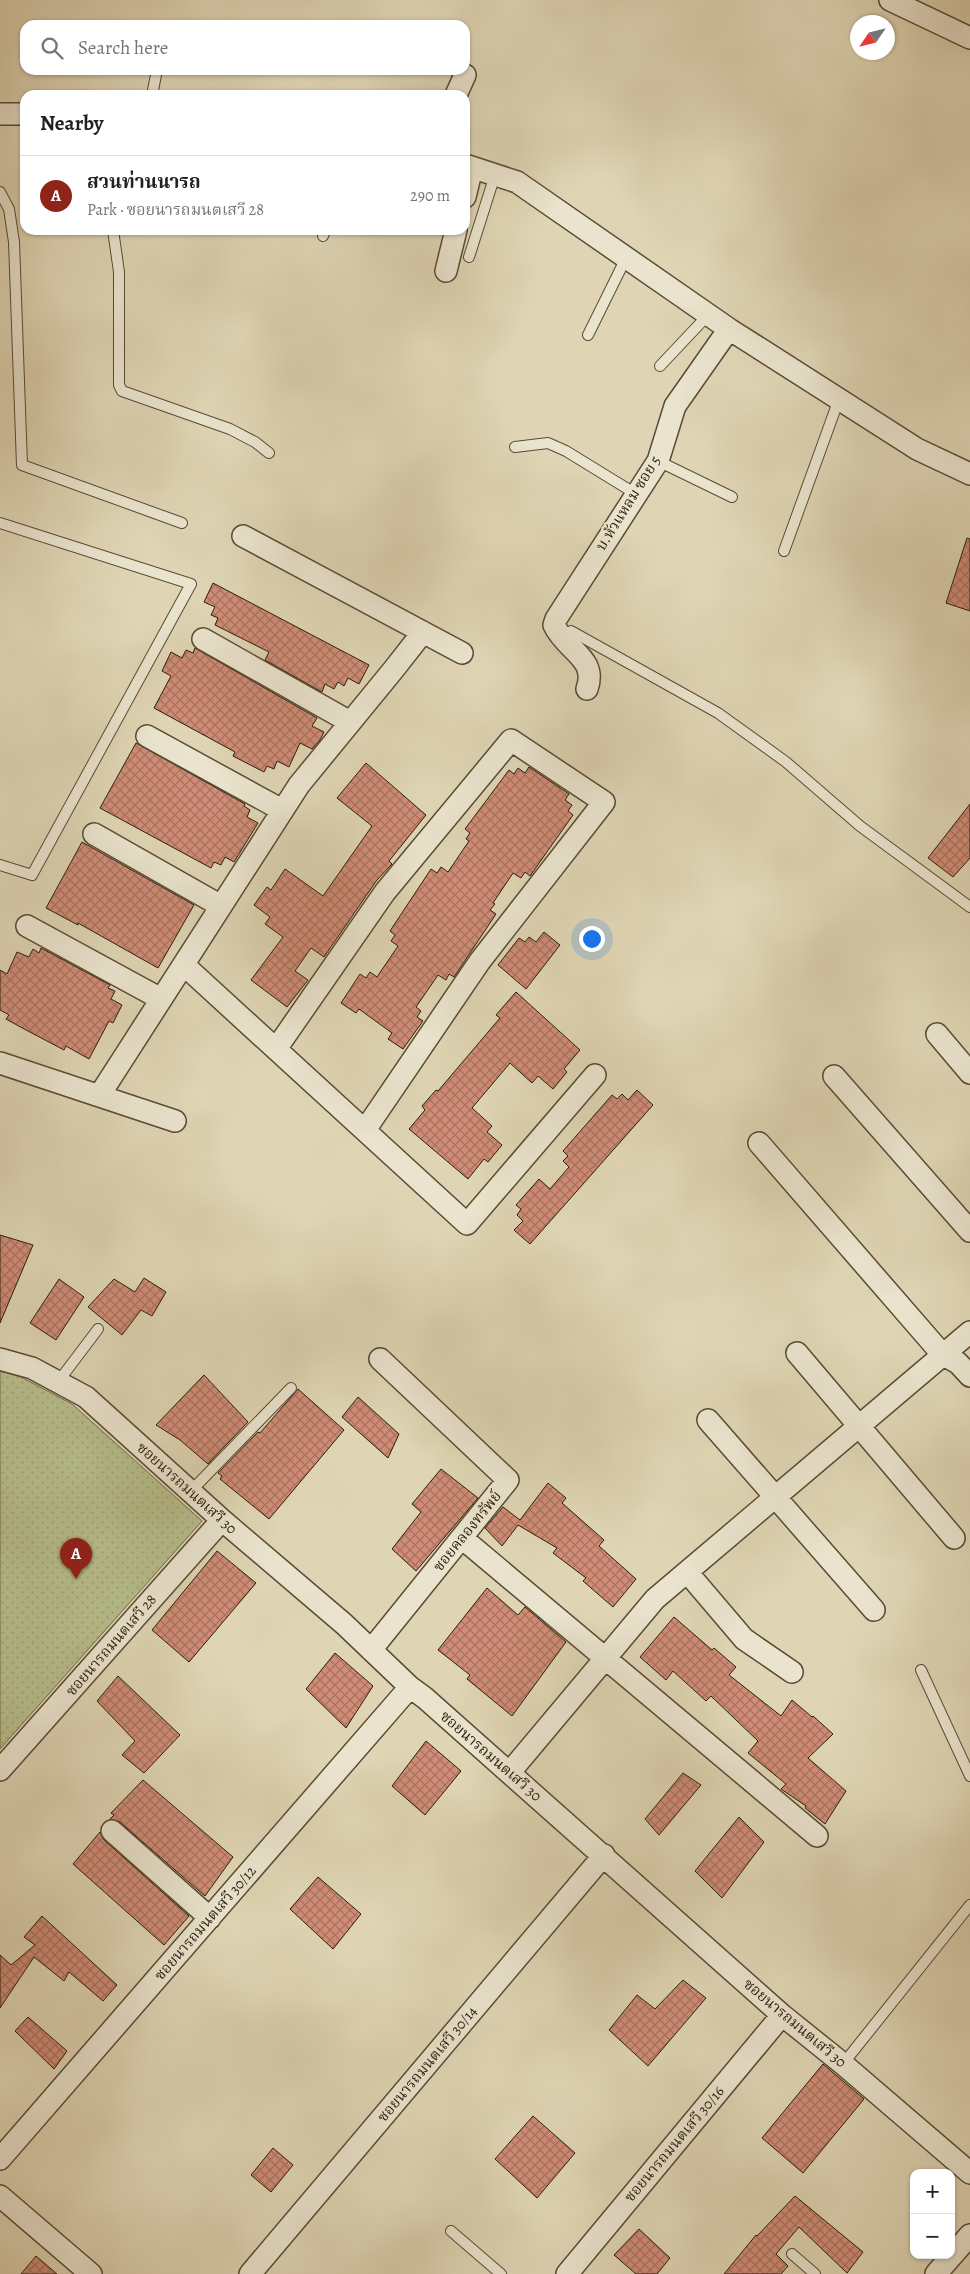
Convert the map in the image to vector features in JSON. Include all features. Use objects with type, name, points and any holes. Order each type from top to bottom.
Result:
[{"type":"street","points":[[890,0],[970,38]]},
{"type":"street","points":[[458,90],[465,75]]},
{"type":"street","points":[[0,114],[20,114]]},
{"type":"street","points":[[470,166],[517,182],[729,329],[917,449],[970,474]]},
{"type":"street","points":[[446,271],[455,235]]},
{"type":"street","name":"บ.หัวแหลม ซอย 5","points":[[587,690],[590,680],[590,668],[558,634],[554,625],[584,573],[658,460],[675,406],[729,329]]},
{"type":"street","points":[[242,536],[462,653]]},
{"type":"street","points":[[100,1096],[298,785],[423,632]]},
{"type":"street","points":[[203,639],[350,722]]},
{"type":"street","points":[[147,736],[282,810]]},
{"type":"street","points":[[276,1049],[385,892],[511,740],[604,802],[480,960],[365,1130]]},
{"type":"street","points":[[94,834],[221,906]]},
{"type":"street","points":[[27,926],[161,999]]},
{"type":"street","points":[[184,965],[467,1224],[595,1075]]},
{"type":"street","points":[[937,1034],[970,1073]]},
{"type":"street","points":[[0,1063],[175,1121]]},
{"type":"street","points":[[834,1076],[970,1231]]},
{"type":"street","points":[[759,1143],[942,1354],[958,1363],[970,1376]]},
{"type":"street","points":[[510,1772],[655,1599],[970,1332]]},
{"type":"street","points":[[797,1353],[954,1538]]},
{"type":"street","name":"ซอยนารถมนตเสวี 30","points":[[0,1359],[32,1368],[86,1397],[190,1492],[344,1624],[410,1687],[510,1772],[782,2015],[843,2064],[970,2173]]},
{"type":"street","name":"ซอยคลองทรัพย์","points":[[371,1650],[508,1480],[380,1359]]},
{"type":"street","points":[[708,1420],[874,1610]]},
{"type":"street","name":"ซอยนารถมนตเสวี 28","points":[[0,1770],[222,1520]]},
{"type":"street","points":[[462,1538],[817,1836]]},
{"type":"street","points":[[687,1572],[744,1639],[792,1672]]},
{"type":"street","name":"ซอยนารถมนตเสวี 30/12","points":[[0,2159],[410,1687]]},
{"type":"street","points":[[112,1831],[210,1918]]},
{"type":"street","name":"ซอยนารถมนตเสวี 30/14","points":[[250,2274],[604,1855]]},
{"type":"street","name":"ซอยนารถมนตเสวี 30/16","points":[[567,2274],[782,2015]]},
{"type":"street","points":[[0,2196],[91,2274]]},
{"type":"street","points":[[936,2274],[970,2234]]},
{"type":"lane","points":[[153,90],[156,75]]},
{"type":"lane","points":[[469,257],[495,175]]},
{"type":"lane","points":[[0,192],[9,209],[14,242],[22,465],[182,523]]},
{"type":"lane","points":[[114,235],[119,272],[119,386],[122,391],[230,429],[254,442],[268,454]]},
{"type":"lane","points":[[588,335],[626,258]]},
{"type":"lane","points":[[660,366],[708,315]]},
{"type":"lane","points":[[784,551],[838,399]]},
{"type":"lane","points":[[515,447],[548,443],[566,451],[636,494]]},
{"type":"lane","points":[[658,460],[732,497]]},
{"type":"lane","points":[[0,523],[191,584],[32,875],[0,865]]},
{"type":"lane","points":[[571,631],[718,714],[786,762],[860,826],[970,907]]},
{"type":"lane","points":[[58,1382],[98,1329]]},
{"type":"lane","points":[[190,1492],[291,1388]]},
{"type":"lane","points":[[921,1670],[970,1776]]},
{"type":"lane","points":[[843,2064],[970,1905]]},
{"type":"lane","points":[[451,2231],[502,2274]]},
{"type":"lane","points":[[792,2254],[815,2274]]},
{"type":"green space","points":[[0,1371],[21,1377],[72,1404],[202,1521],[0,1749]]},
{"type":"building","points":[[967,538],[970,539],[970,611],[946,603]]},
{"type":"building","points":[[213,583],[369,665],[359,684],[348,678],[344,686],[338,682],[334,689],[325,684],[322,692],[265,660],[269,652],[215,625],[218,618],[211,615],[215,607],[204,602]]},
{"type":"building","points":[[195,648],[317,718],[312,726],[324,732],[320,740],[312,749],[300,743],[289,767],[277,761],[274,769],[267,766],[264,772],[233,756],[235,752],[154,708],[171,676],[162,671],[171,652],[182,658],[186,650],[193,653]]},
{"type":"building","points":[[136,743],[245,804],[244,806],[250,810],[247,817],[258,823],[234,862],[225,857],[221,865],[214,862],[211,868],[100,808]]},
{"type":"building","points":[[366,763],[426,815],[389,861],[392,864],[377,880],[324,957],[311,948],[295,971],[308,980],[287,1007],[251,980],[283,937],[265,924],[270,917],[254,905],[267,887],[271,890],[285,869],[323,896],[372,826],[337,798]]},
{"type":"building","points":[[529,767],[569,794],[565,800],[572,805],[568,811],[573,815],[530,876],[525,872],[521,878],[513,873],[490,910],[496,914],[454,977],[449,974],[446,980],[438,975],[416,1007],[421,1011],[417,1017],[423,1021],[403,1049],[388,1039],[392,1033],[359,1009],[356,1013],[341,1003],[360,974],[366,978],[370,972],[377,977],[398,946],[391,941],[395,935],[390,931],[431,869],[437,873],[441,867],[448,872],[469,841],[466,839],[470,833],[465,829],[509,770],[514,774],[518,768],[525,773]]},
{"type":"building","points":[[970,804],[970,858],[953,877],[928,858]]},
{"type":"building","points":[[82,842],[194,905],[158,968],[78,923],[78,925],[46,908]]},
{"type":"building","points":[[544,932],[560,945],[526,989],[498,965],[519,938],[525,942],[529,937],[536,942]]},
{"type":"building","points":[[41,948],[110,985],[108,988],[115,991],[111,999],[122,1005],[113,1023],[109,1021],[89,1059],[66,1046],[64,1050],[6,1019],[9,1015],[0,1010],[0,970],[7,974],[17,952],[29,957],[33,949],[39,953]]},
{"type":"building","points":[[516,992],[580,1050],[564,1069],[567,1072],[553,1089],[538,1076],[532,1083],[510,1063],[472,1108],[492,1126],[487,1132],[502,1145],[488,1162],[484,1159],[468,1179],[409,1129],[425,1110],[422,1106],[436,1090],[438,1091],[500,1018],[496,1015]]},
{"type":"building","points":[[637,1090],[653,1105],[530,1244],[514,1230],[523,1221],[517,1215],[521,1209],[516,1205],[539,1179],[550,1189],[569,1167],[563,1161],[568,1156],[563,1151],[612,1095],[617,1099],[622,1094],[628,1100]]},
{"type":"building","points":[[0,1235],[33,1245],[0,1323]]},
{"type":"building","points":[[144,1278],[166,1292],[152,1316],[141,1310],[122,1335],[88,1307],[114,1279],[135,1292]]},
{"type":"building","points":[[59,1279],[84,1297],[56,1340],[30,1323]]},
{"type":"building","points":[[204,1375],[248,1422],[208,1464],[180,1440],[156,1425]]},
{"type":"building","points":[[298,1389],[344,1430],[269,1519],[220,1479],[222,1476],[218,1473],[258,1432],[260,1433]]},
{"type":"building","points":[[358,1397],[399,1434],[388,1458],[342,1417]]},
{"type":"building","points":[[441,1469],[478,1498],[416,1571],[392,1549],[421,1512],[412,1504]]},
{"type":"building","points":[[548,1483],[566,1498],[562,1503],[604,1540],[599,1546],[636,1579],[613,1607],[583,1581],[586,1578],[553,1553],[557,1548],[518,1525],[502,1546],[485,1528],[503,1507],[520,1520]]},
{"type":"building","points":[[217,1551],[256,1583],[189,1662],[152,1630]]},
{"type":"building","points":[[487,1588],[518,1615],[525,1607],[566,1642],[512,1716],[467,1679],[470,1675],[438,1650]]},
{"type":"building","points":[[674,1617],[712,1650],[714,1648],[736,1667],[729,1675],[781,1716],[792,1700],[833,1734],[808,1758],[846,1791],[825,1824],[805,1808],[806,1806],[781,1789],[786,1784],[748,1753],[758,1741],[711,1696],[706,1701],[673,1671],[666,1680],[640,1657]]},
{"type":"building","points":[[335,1653],[373,1686],[346,1728],[306,1689]]},
{"type":"building","points":[[118,1676],[180,1735],[144,1773],[122,1755],[135,1741],[97,1701]]},
{"type":"building","points":[[426,1741],[461,1771],[425,1815],[392,1786]]},
{"type":"building","points":[[683,1773],[701,1785],[659,1835],[645,1819]]},
{"type":"building","points":[[143,1780],[233,1857],[205,1896],[120,1822],[110,1819],[114,1815],[111,1813]]},
{"type":"building","points":[[739,1817],[764,1842],[722,1898],[695,1871]]},
{"type":"building","points":[[100,1832],[104,1840],[189,1916],[164,1945],[73,1864]]},
{"type":"building","points":[[318,1877],[361,1914],[333,1949],[290,1909]]},
{"type":"building","points":[[42,1916],[117,1985],[103,2001],[69,1972],[64,1981],[34,1957],[0,2008],[0,1955],[11,1965],[35,1945],[24,1937]]},
{"type":"building","points":[[683,1980],[706,1998],[648,2066],[609,2030],[637,1995],[655,2009]]},
{"type":"building","points":[[28,2017],[67,2051],[54,2069],[15,2031]]},
{"type":"building","points":[[823,2064],[864,2099],[803,2173],[762,2138]]},
{"type":"building","points":[[533,2116],[575,2153],[537,2198],[495,2159]]},
{"type":"building","points":[[273,2148],[293,2165],[271,2192],[251,2175]]},
{"type":"building","points":[[795,2196],[863,2252],[847,2273],[799,2227],[776,2254],[788,2266],[781,2274],[724,2274],[756,2235]]},
{"type":"building","points":[[639,2229],[670,2258],[657,2274],[636,2274],[614,2255]]},
{"type":"building","points":[[36,2256],[57,2274],[21,2274]]},
{"type":"place","name":"สวนท่านนารถ","points":[[76,1579]]}]
